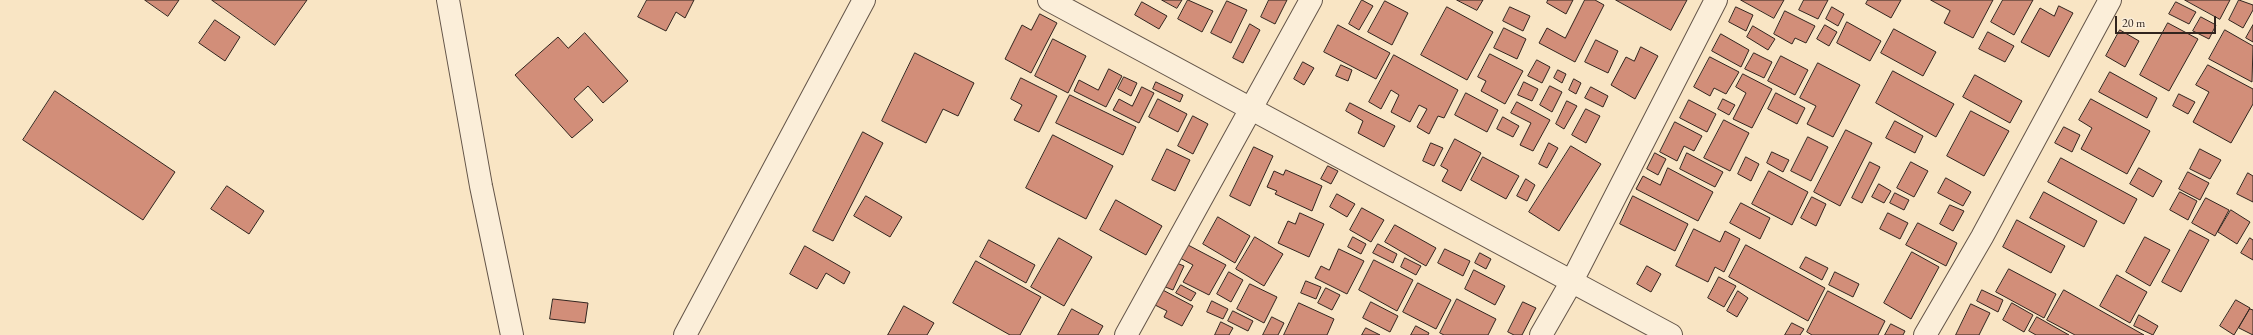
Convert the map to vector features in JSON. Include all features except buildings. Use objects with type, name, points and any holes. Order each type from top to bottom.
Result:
[{"type":"street","points":[[448,0],[481,186],[512,335]]},
{"type":"street","points":[[685,335],[864,0]]},
{"type":"street","points":[[1049,0],[1671,335]]},
{"type":"street","points":[[1126,335],[1310,0]]},
{"type":"street","points":[[1541,335],[1572,281],[1716,0]]},
{"type":"street","points":[[1925,335],[1982,237],[2110,0]]}]
